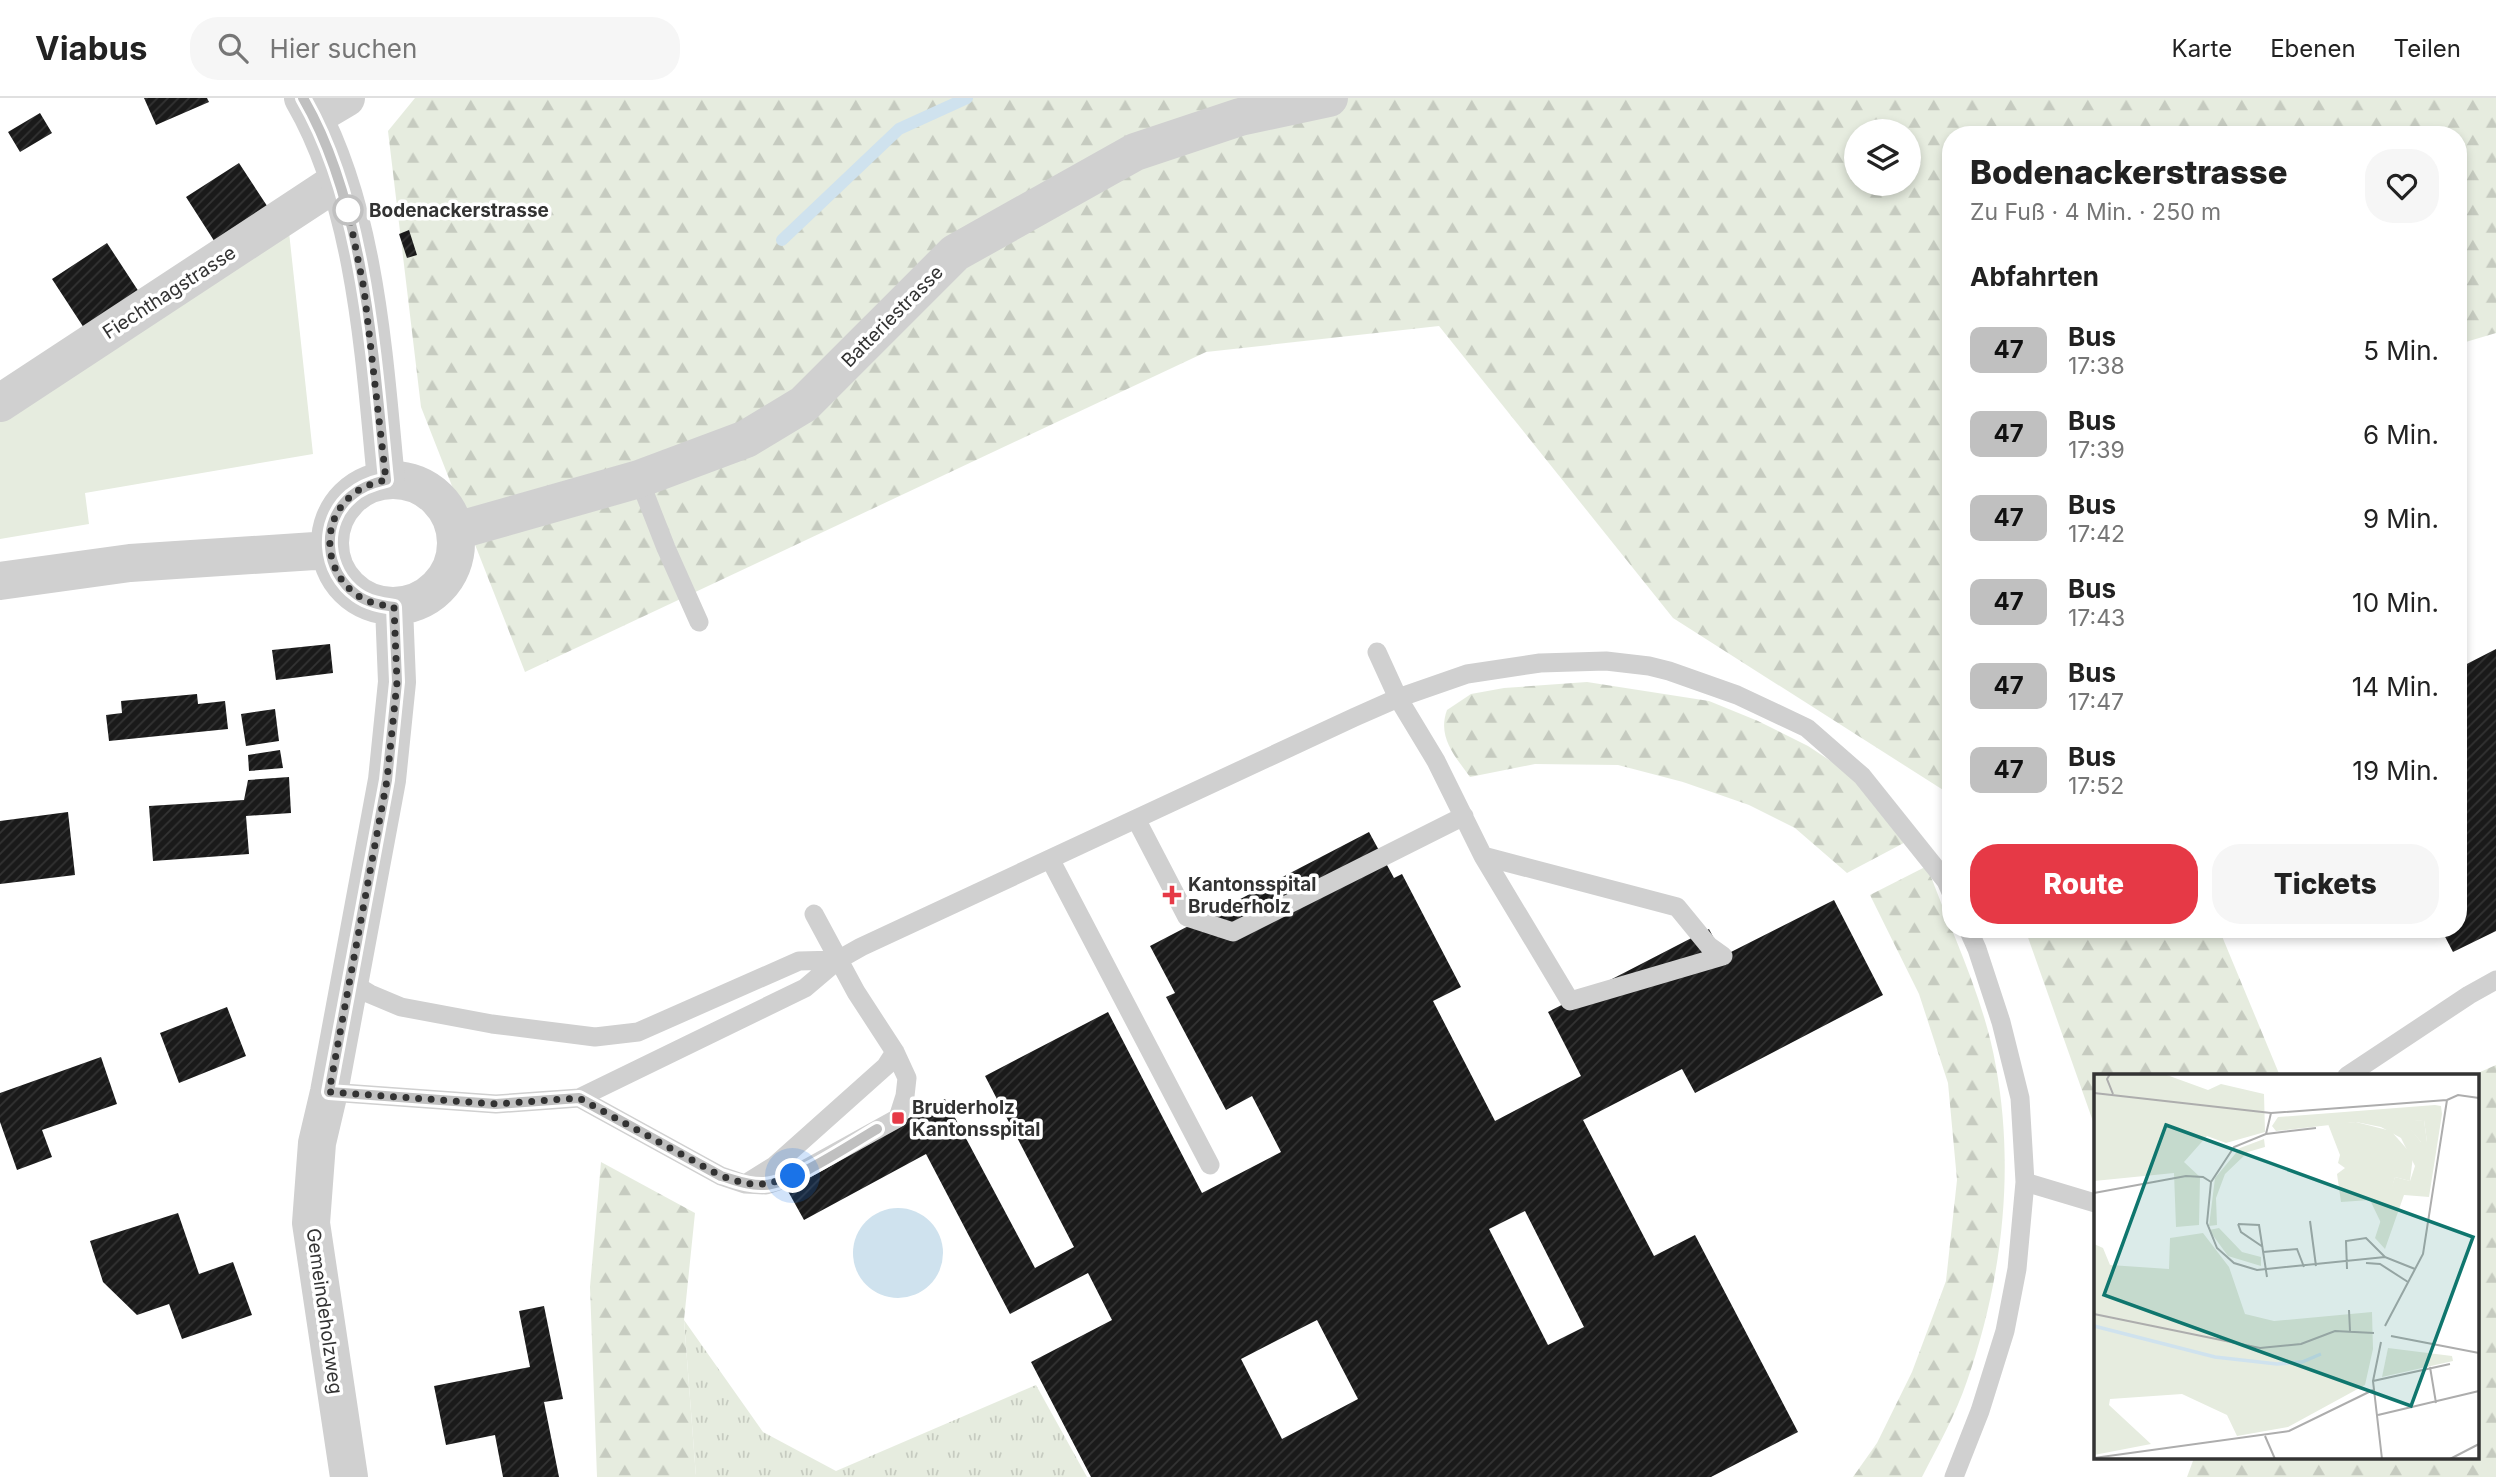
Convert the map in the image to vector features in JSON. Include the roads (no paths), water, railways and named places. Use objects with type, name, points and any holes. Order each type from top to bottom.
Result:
[{"type":"street","name":"Batteriestrasse","points":[[456,531],[639,479],[746,439],[804,404],[955,253],[1135,152],[1240,117],[1329,98]]},
{"type":"street","points":[[321,104],[338,181],[348,209],[364,289],[386,480]]},
{"type":"street","name":"Fiechthagstrasse","points":[[0,403],[338,181]]},
{"type":"street","points":[[386,480],[405,481],[423,487],[438,499],[449,513],[456,531],[456,553],[449,574],[425,597],[394,607],[375,604],[358,596],[344,583],[335,568],[330,550],[331,530],[338,512],[350,496],[367,485],[386,480]]},
{"type":"street","points":[[0,581],[130,563],[330,550]]},
{"type":"street","name":"Gemeindeholzweg","points":[[349,1477],[311,1223],[317,1143],[329,1092],[387,780],[397,682],[394,607]]},
{"type":"lane","points":[[639,479],[699,622]]},
{"type":"lane","points":[[1377,652],[1398,698],[1436,761],[1483,856],[1570,1001],[1723,956],[1709,946],[1677,907],[1483,856]]},
{"type":"lane","points":[[329,1092],[496,1104],[579,1098],[805,988],[838,960],[1398,698],[1466,674],[1541,663],[1606,661],[1649,666],[1737,695],[1807,728],[1862,776],[1942,876]]},
{"type":"lane","points":[[1136,819],[1187,916],[1233,932],[1464,816]]},
{"type":"lane","points":[[1050,859],[1210,1164]]},
{"type":"lane","points":[[579,1098],[721,1176],[746,1184],[766,1185],[793,1176],[898,1118],[907,1078],[895,1052],[856,992],[814,914]]},
{"type":"lane","points":[[1954,1477],[1980,1411],[2006,1331],[2017,1269],[2025,1182],[2020,1098],[2001,1022],[1972,938]]},
{"type":"lane","points":[[349,982],[401,1007],[492,1024],[595,1037],[638,1032],[799,961],[838,960]]},
{"type":"lane","points":[[2350,1074],[2496,980]]},
{"type":"lane","points":[[746,1184],[774,1166],[886,1066],[895,1052]]},
{"type":"lane","points":[[2025,1182],[2094,1203]]},
{"type":"water","points":[[898,1208],[915,1211],[930,1221],[940,1236],[943,1253],[940,1270],[930,1285],[915,1295],[898,1298],[881,1295],[866,1285],[856,1270],[853,1253],[856,1236],[866,1221],[881,1211]]},
{"type":"waterway","points":[[782,240],[899,129],[967,98]]},
{"type":"place","name":"Bodenackerstrasse","points":[[348,210]]},
{"type":"place","name":"Kantonsspital Bruderholz","points":[[1172,895]]},
{"type":"place","name":"Bruderholz Kantonsspital","points":[[898,1118]]}]
